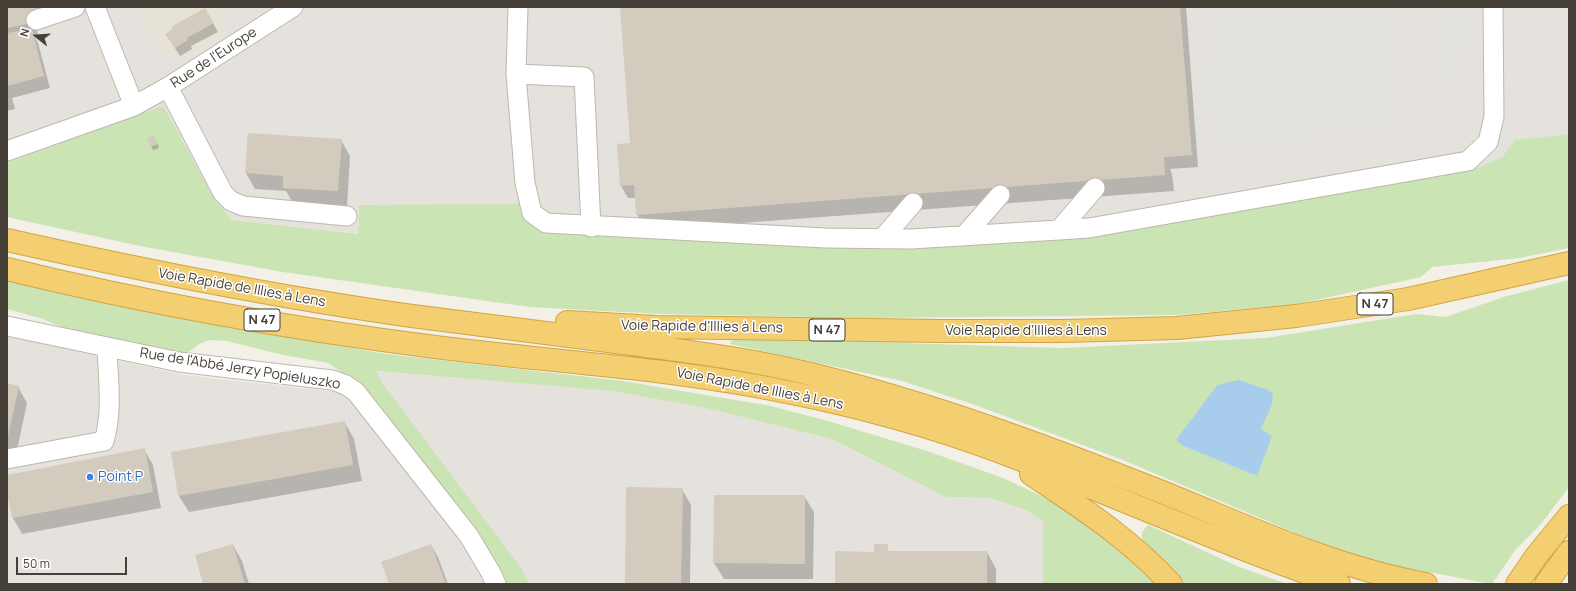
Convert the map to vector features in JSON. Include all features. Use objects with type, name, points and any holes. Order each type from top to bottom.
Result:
[{"type":"highway","name":"Voie Rapide de Illies à Lens","points":[[7,240],[231,286],[355,308],[718,356],[805,372],[892,396],[1036,443],[1314,555],[1374,573],[1426,584]]},
{"type":"highway","name":"Voie Rapide d’Illies à Lens","points":[[478,324],[517,317],[599,324],[761,329],[1013,332],[1177,328],[1288,317],[1400,300],[1569,263]]},
{"type":"highway","name":"Voie Rapide de Illies à Lens","points":[[7,269],[182,306],[300,327],[437,347],[703,376],[791,393],[863,410],[995,450]]},
{"type":"highway","points":[[995,450],[1118,533],[1148,558],[1171,584]]},
{"type":"highway","name":"N 47","points":[[995,450],[1288,566],[1339,584]]},
{"type":"highway","points":[[1517,584],[1537,555],[1569,516]]},
{"type":"highway","points":[[1546,584],[1567,554]]},
{"type":"street","points":[[36,20],[75,7]]},
{"type":"street","points":[[95,7],[134,106]]},
{"type":"street","name":"Rue de l'Europe","points":[[7,151],[134,106],[168,87],[293,7]]},
{"type":"street","points":[[518,7],[516,74],[525,183],[532,213],[546,223],[591,227],[825,238],[882,239],[911,239],[1089,228],[1468,161],[1488,142],[1494,117],[1493,7]]},
{"type":"street","points":[[516,74],[584,77],[591,227]]},
{"type":"street","points":[[168,87],[223,193],[230,201],[243,206],[347,216]]},
{"type":"street","points":[[1059,230],[1095,188]]},
{"type":"street","points":[[964,236],[1000,195]]},
{"type":"street","points":[[882,239],[913,203]]},
{"type":"street","name":"Rue de l'Abbé Jerzy Popieluszko","points":[[7,326],[107,348],[186,363],[332,380],[346,385],[356,392],[469,536],[496,584]]},
{"type":"street","points":[[7,459],[104,441],[108,427],[109,412],[107,348]]},
{"type":"shaded area","points":[[7,7],[139,7],[162,52],[182,62],[225,32],[223,7],[1569,7],[1569,134],[1515,140],[1502,157],[1476,168],[1089,234],[544,230],[532,226],[525,219],[520,204],[359,206],[358,234],[232,220],[216,202],[27,156],[7,163]]},
{"type":"shaded area","points":[[139,7],[223,7],[225,32],[182,62],[162,52]]},
{"type":"shaded area","points":[[1205,7],[1397,7],[1406,135],[1294,143],[1295,150],[1204,156],[1198,65],[1209,64]]},
{"type":"shaded area","points":[[1435,7],[1473,7],[1467,99],[1433,78]]},
{"type":"shaded area","points":[[7,336],[184,375],[337,392],[375,371],[612,391],[705,408],[832,439],[946,497],[990,498],[1026,510],[1106,569],[1120,584],[7,584]]},
{"type":"green space","points":[[163,106],[216,202],[232,220],[358,234],[359,205],[520,204],[525,218],[535,226],[544,230],[1089,234],[1476,168],[1502,157],[1515,140],[1569,134],[1569,248],[1519,258],[1432,267],[1421,277],[1298,304],[1178,315],[864,318],[661,314],[530,307],[283,272],[140,246],[7,217],[7,163]]},
{"type":"green space","points":[[1569,280],[1569,487],[1541,524],[1516,549],[1492,584],[1380,563],[1317,542],[1123,460],[975,405],[902,381],[730,344],[731,341],[742,338],[1063,348],[1266,338],[1416,314],[1445,317],[1507,296]],"holes":[[[1217,385],[1272,405],[1261,429],[1257,476],[1183,446],[1177,440]]]},
{"type":"green space","points":[[7,281],[259,332],[386,354],[623,381],[771,406],[828,421],[927,451],[1003,478],[1054,502],[1109,540],[1159,584],[1043,584],[1043,522],[1026,510],[990,498],[946,497],[832,439],[705,408],[612,391],[376,371],[383,384],[521,568],[529,584],[504,584],[356,382],[328,363],[279,354],[227,341],[210,340],[199,344],[186,354],[67,329],[40,318],[7,309]]},
{"type":"green space","points":[[1148,525],[1239,567],[1288,584],[1179,584],[1142,544],[1142,532]]},
{"type":"water","points":[[1239,380],[1273,393],[1272,405],[1261,429],[1272,436],[1257,476],[1183,446],[1176,440],[1217,385]]},
{"type":"building","points":[[7,7],[42,7],[44,12],[32,23],[7,28]]},
{"type":"building","points":[[620,7],[1180,7],[1192,155],[1164,157],[1165,175],[636,215],[634,185],[620,186],[617,144],[630,143]]},
{"type":"building","points":[[205,8],[214,23],[187,38],[188,40],[175,48],[165,34],[173,29],[171,27]]},
{"type":"building","points":[[32,29],[44,76],[7,86],[7,33]]},
{"type":"building","points":[[248,133],[342,139],[338,191],[283,188],[283,176],[245,173]]},
{"type":"building","points":[[154,136],[158,144],[150,147],[147,138]]},
{"type":"building","points":[[7,383],[19,386],[8,436],[7,436]]},
{"type":"building","points":[[345,421],[353,465],[178,496],[171,452]]},
{"type":"building","points":[[145,448],[153,492],[12,518],[7,493],[7,475]]},
{"type":"building","points":[[626,487],[683,488],[681,584],[625,584]]},
{"type":"building","points":[[714,495],[805,495],[805,564],[713,563]]},
{"type":"building","points":[[233,544],[245,584],[203,584],[195,555]]},
{"type":"building","points":[[431,544],[446,584],[389,584],[381,562]]},
{"type":"building","points":[[874,544],[888,544],[888,551],[987,551],[987,584],[835,584],[835,551],[874,552]]},
{"type":"place","name":"Point P","points":[[90,477]]}]
